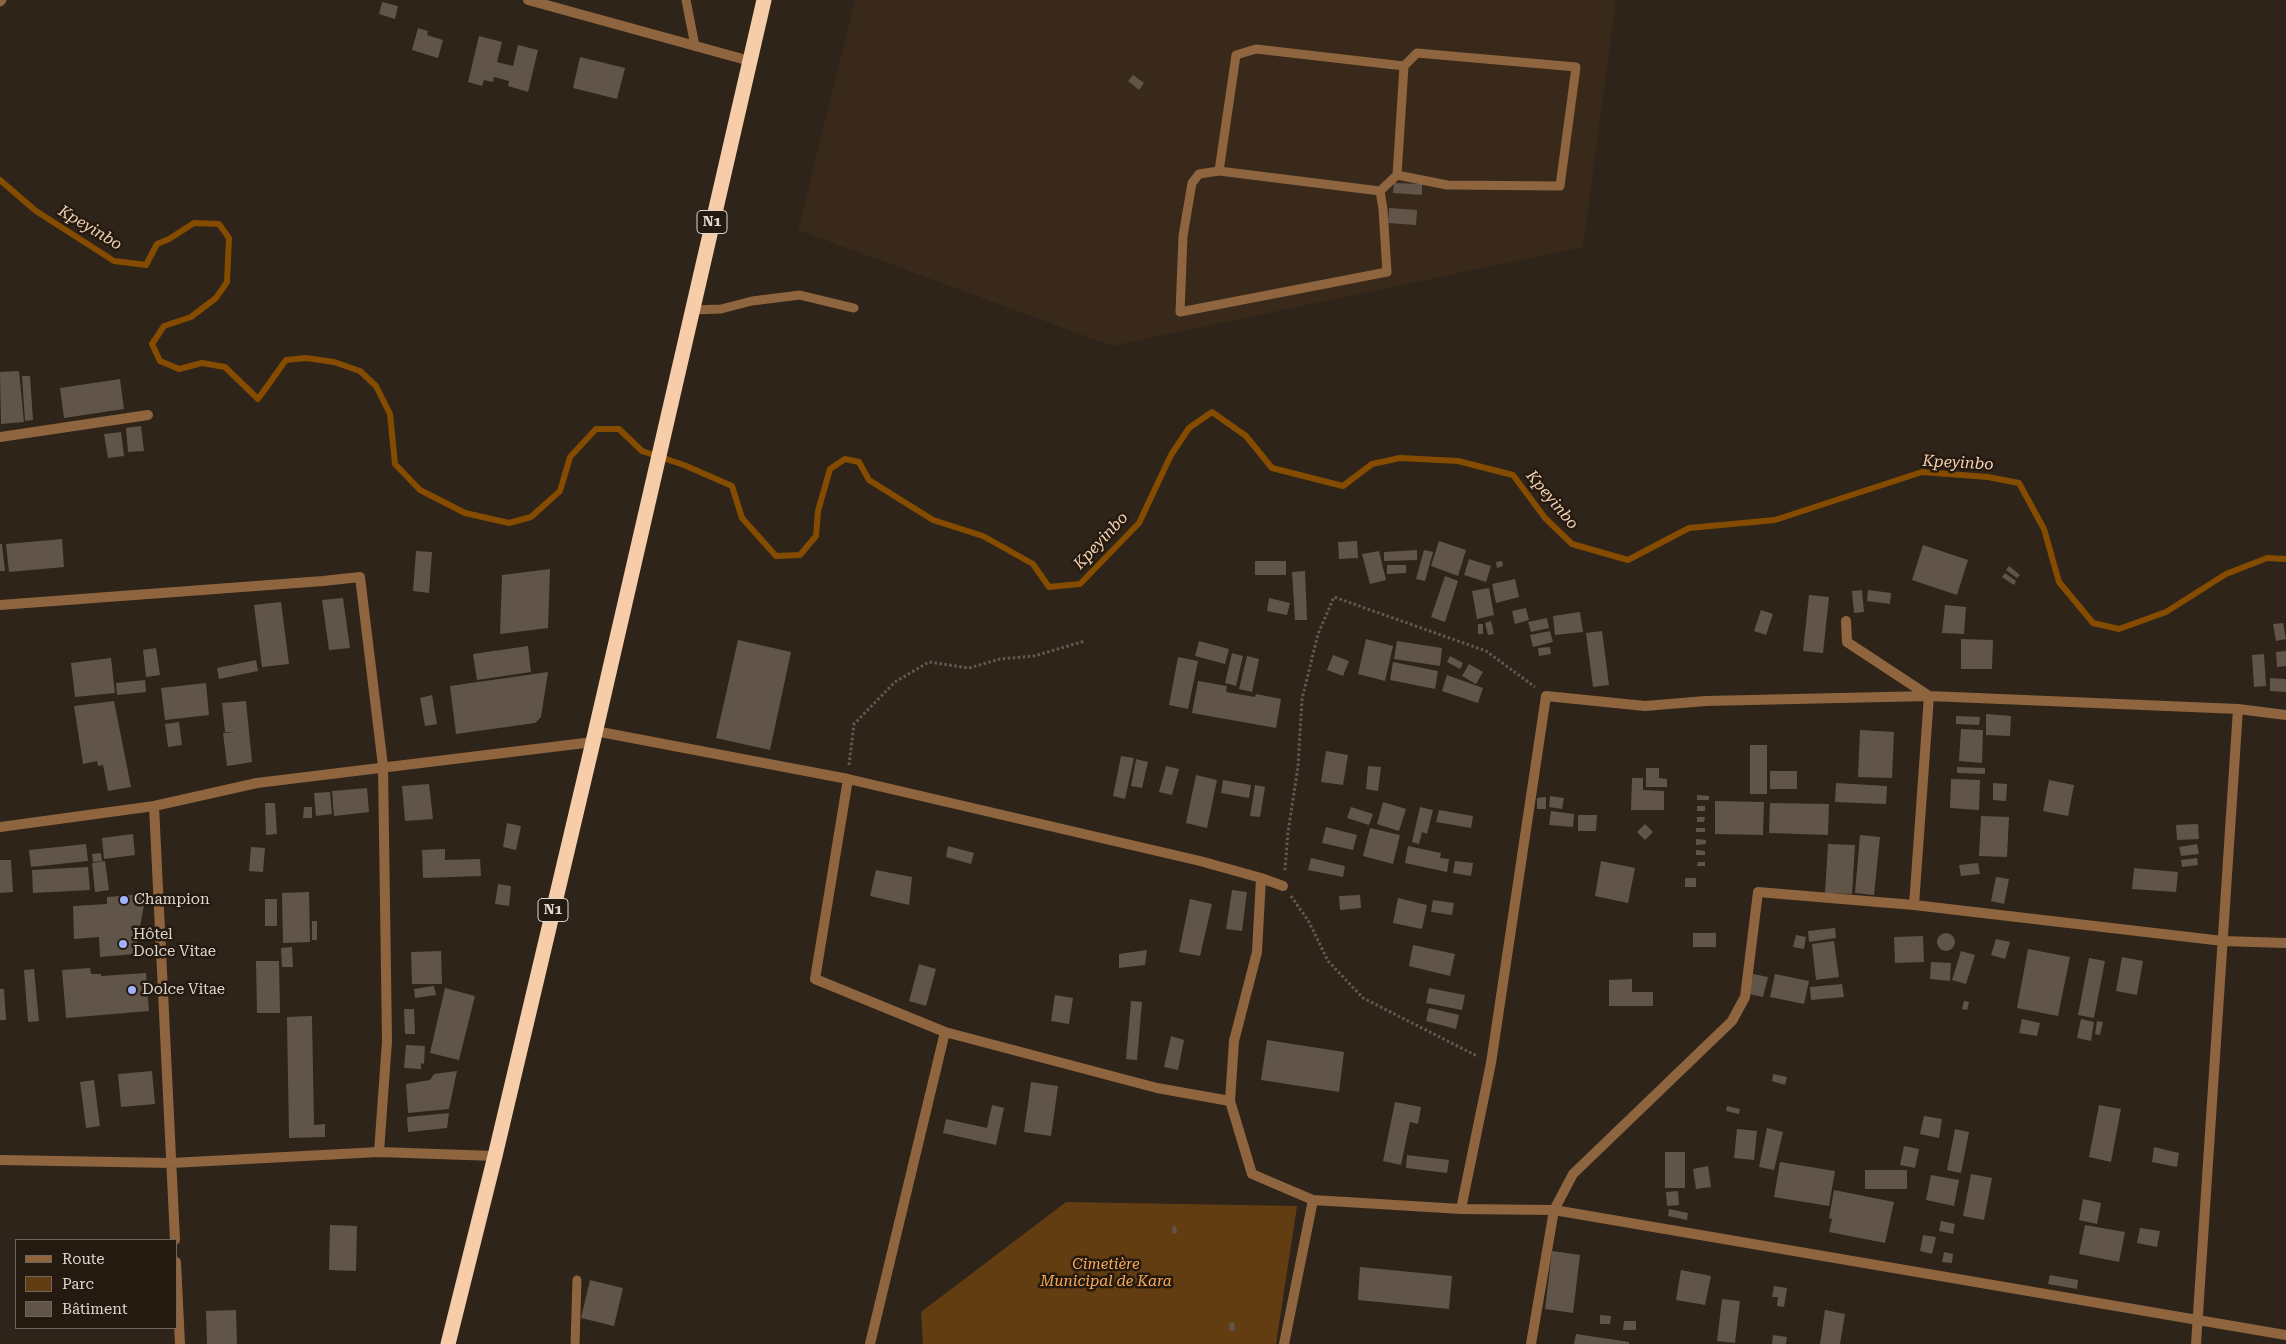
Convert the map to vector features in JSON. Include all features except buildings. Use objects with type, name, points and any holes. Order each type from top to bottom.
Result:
[{"type":"highway","name":"N1","points":[[448,1344],[495,1156],[594,737],[764,0]]},
{"type":"street","points":[[528,0],[750,61]]},
{"type":"street","points":[[0,437],[148,415]]},
{"type":"street","points":[[0,605],[360,577],[383,766],[387,1041],[379,1152]]},
{"type":"street","points":[[1846,621],[1847,642],[1929,696]]},
{"type":"street","points":[[1461,1208],[1491,1063],[1546,696],[1645,706],[1706,701],[1929,696],[2238,709],[2286,715]]},
{"type":"street","points":[[1914,905],[1929,696]]},
{"type":"street","points":[[2196,1344],[2238,709]]},
{"type":"street","points":[[0,827],[154,806],[257,783],[594,737],[848,779],[1200,861],[1262,878],[1283,886]]},
{"type":"street","points":[[848,779],[815,979],[945,1032],[1157,1088],[1230,1101]]},
{"type":"street","points":[[154,806],[175,1239]]},
{"type":"street","points":[[1262,878],[1257,952],[1234,1041],[1230,1101],[1252,1174],[1313,1200],[1461,1208],[1554,1210],[2197,1322],[2286,1335]]},
{"type":"street","points":[[1531,1344],[1554,1210],[1573,1174],[1732,1021],[1745,997],[1758,892],[1914,905],[2223,940],[2286,943]]},
{"type":"street","points":[[870,1344],[945,1032]]},
{"type":"street","points":[[0,1160],[172,1162],[379,1152],[495,1156]]},
{"type":"street","points":[[1284,1344],[1313,1200]]},
{"type":"street","points":[[178,1303],[180,1344]]},
{"type":"lane","points":[[686,0],[695,46]]},
{"type":"lane","points":[[1219,172],[1236,56],[1256,49],[1404,66]]},
{"type":"lane","points":[[1380,191],[1387,272],[1180,312],[1183,236],[1192,183],[1199,174],[1219,172],[1380,191],[1397,175],[1404,66],[1417,53],[1576,67],[1560,186],[1447,185],[1397,175]]},
{"type":"lane","points":[[692,310],[721,309],[752,301],[800,295],[854,308]]},
{"type":"lane","points":[[575,1344],[577,1280]]},
{"type":"path","points":[[1491,1063],[1363,998],[1328,961],[1309,922],[1283,886],[1288,832],[1298,767],[1302,699],[1318,634],[1334,597],[1486,651],[1546,696]]},
{"type":"path","points":[[848,779],[854,724],[895,682],[929,662],[969,668],[1000,659],[1034,656],[1085,641]]},
{"type":"shaded area","points":[[855,0],[1616,0],[1583,247],[1112,346],[798,230]]},
{"type":"green space","name":"Cimetière Municipal de Kara","points":[[1066,1202],[1297,1206],[1276,1344],[923,1344],[921,1312]]},
{"type":"waterway","name":"Kpeyinbo","points":[[0,180],[36,211],[114,261],[146,265],[157,244],[169,239],[194,223],[219,224],[229,238],[227,282],[216,298],[191,317],[164,326],[152,344],[160,361],[179,369],[202,363],[225,367],[258,399],[286,360],[306,358],[334,362],[360,371],[376,386],[390,414],[395,464],[420,490],[465,513],[509,523],[531,517],[560,491],[570,457],[596,429],[619,429],[642,451],[684,465],[732,486],[742,518],[776,556],[800,555],[816,536],[818,511],[830,469],[845,459],[859,462],[869,480],[933,520],[983,536],[1033,564],[1049,587],[1080,584],[1139,523],[1171,455],[1189,428],[1212,412],[1246,436],[1272,468],[1343,486],[1372,464],[1400,458],[1458,461],[1513,475],[1545,518],[1572,544],[1628,560],[1689,528],[1775,520],[1922,472],[1988,477],[2019,483],[2044,529],[2059,582],[2093,623],[2119,629],[2166,612],[2226,574],[2267,558],[2286,559]]},
{"type":"place","name":"Champion","points":[[124,900]]},
{"type":"place","name":"Hôtel Dolce Vitae","points":[[123,944]]},
{"type":"place","name":"Dolce Vitae","points":[[132,990]]}]
